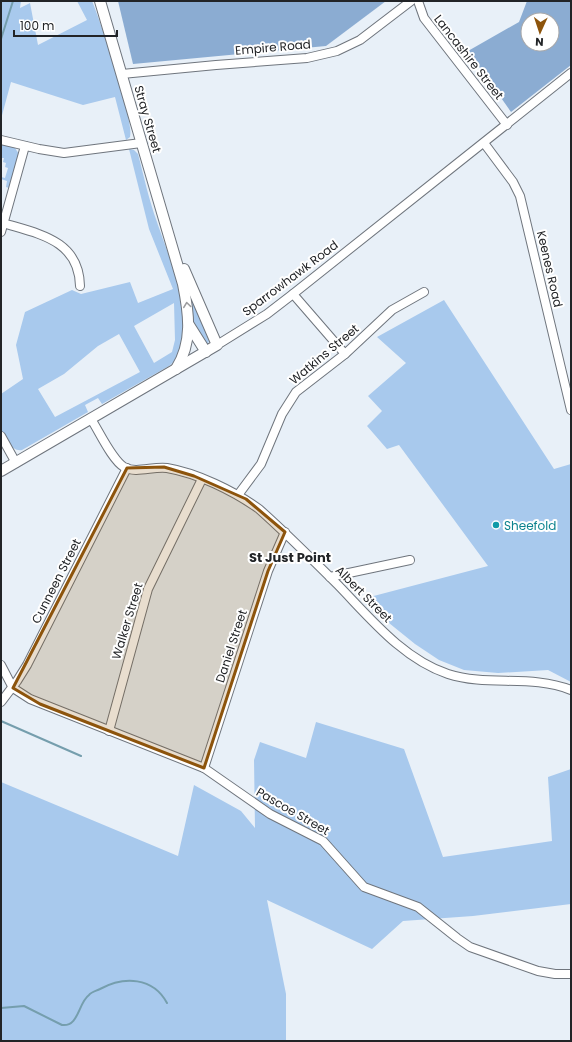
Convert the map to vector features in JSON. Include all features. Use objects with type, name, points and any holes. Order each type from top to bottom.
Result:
[{"type":"main road","name":"Stray Street","points":[[101,6],[183,284],[188,324],[186,349],[176,369]]},
{"type":"main road","name":"Stray Street","points":[[172,244],[217,345]]},
{"type":"main road","points":[[188,324],[206,352]]},
{"type":"main road","name":"Sparrowhawk Road","points":[[1,471],[217,345]]},
{"type":"street","points":[[96,1],[101,6]]},
{"type":"street","name":"Empire Road","points":[[122,74],[216,64],[306,58],[337,51],[360,40],[411,1]]},
{"type":"street","name":"Lancashire Street","points":[[418,1],[424,18],[507,125]]},
{"type":"street","name":"Sparrowhawk Road","points":[[217,345],[267,314],[571,73]]},
{"type":"street","points":[[1,140],[48,151],[73,153],[141,143]]},
{"type":"street","name":"Keenes Road","points":[[484,143],[513,182],[520,196],[571,410]]},
{"type":"street","points":[[1,232],[25,146]]},
{"type":"street","points":[[4,223],[44,236],[64,247],[76,265],[80,286]]},
{"type":"street","name":"Watkins Street","points":[[238,494],[261,464],[282,414],[291,398],[302,386],[344,354],[392,310],[424,292]]},
{"type":"street","points":[[293,294],[344,354]]},
{"type":"street","points":[[91,419],[116,459],[127,468]]},
{"type":"street","points":[[1,436],[16,463]]},
{"type":"street","name":"Albert Street","points":[[127,468],[134,470],[164,467],[185,472],[238,494],[259,509],[285,532],[396,641],[430,667],[460,677],[541,681],[571,690]]},
{"type":"street","name":"Cunneen Street","points":[[1,702],[13,688],[27,665],[127,468]]},
{"type":"street","name":"Walker Street","points":[[109,731],[148,590],[202,479]]},
{"type":"street","name":"Daniel Street","points":[[204,768],[268,571],[285,532]]},
{"type":"street","points":[[330,577],[410,560]]},
{"type":"street","points":[[1,665],[13,688]]},
{"type":"street","name":"Pascoe Street","points":[[13,688],[22,695],[40,704],[204,768],[270,814],[323,841],[364,887],[418,907],[470,947],[538,971],[555,974],[571,974]]},
{"type":"highlighted area","points":[[164,467],[194,476],[246,499],[285,532],[268,571],[204,768],[40,704],[13,688],[127,468]]},
{"type":"shaded area","points":[[1,1],[21,1],[20,8],[30,3],[38,45],[87,20],[77,1],[92,1],[109,48],[128,113],[130,137],[126,140],[115,97],[83,105],[11,82],[1,119]]},
{"type":"shaded area","points":[[118,1],[386,1],[326,46],[133,64]]},
{"type":"shaded area","points":[[527,1],[571,1],[571,65],[511,112],[468,51],[519,22],[520,19],[520,52],[560,52],[560,12],[523,12]]},
{"type":"shaded area","points":[[1,144],[15,148],[19,154],[9,188],[6,187],[7,181],[1,179],[1,177],[5,178],[8,168],[5,167],[6,163],[3,162],[4,158],[2,158]]},
{"type":"shaded area","points":[[129,149],[134,150],[138,154],[152,205],[181,297],[184,318],[184,337],[180,353],[169,366],[102,404],[98,398],[85,405],[88,412],[22,450],[15,449],[6,440],[1,429],[1,394],[23,379],[16,345],[25,312],[72,290],[81,294],[130,282],[138,303],[173,289],[149,229]],"holes":[[[174,303],[175,340],[172,352],[154,363],[134,326]],[[119,334],[140,372],[55,417],[38,389],[64,374],[98,346]]]},
{"type":"shaded area","points":[[189,292],[209,341],[207,345],[193,328]]},
{"type":"shaded area","points":[[444,300],[554,469],[571,464],[571,682],[548,670],[498,673],[464,670],[439,660],[415,644],[363,602],[366,598],[488,566],[399,445],[387,449],[367,426],[382,411],[368,396],[406,363],[377,337]]},
{"type":"shaded area","points":[[316,722],[404,749],[443,857],[552,841],[548,777],[571,769],[571,904],[473,916],[403,921],[372,949],[267,900],[286,994],[286,1041],[1,1041],[1,782],[178,856],[194,785],[241,811],[255,828],[254,760],[260,742],[306,758]]},
{"type":"waterway","points":[[1,39],[13,1]]},
{"type":"waterway","points":[[1,721],[81,756]]},
{"type":"waterway","points":[[1,1008],[24,1006],[62,1025],[68,1025],[75,1018],[85,999],[91,993],[109,985],[128,981],[137,981],[154,988],[161,994],[167,1003]]},
{"type":"place","name":"Sheefold","points":[[496,525]]},
{"type":"district","name":"St Just Point","points":[[290,557]]}]
